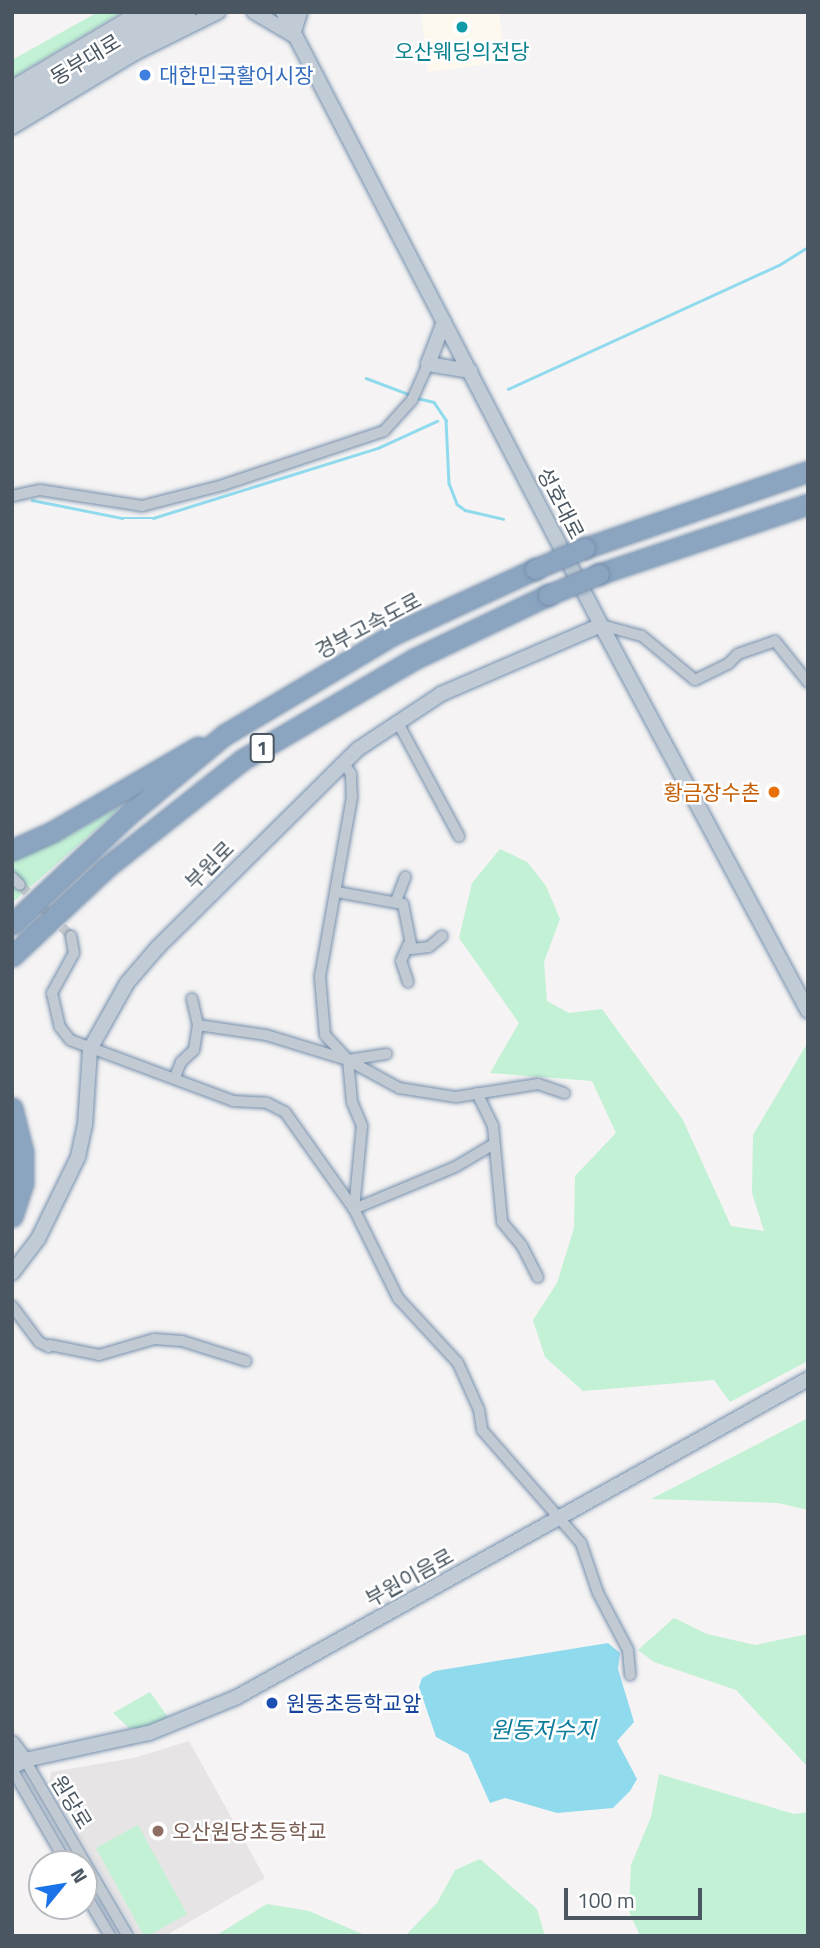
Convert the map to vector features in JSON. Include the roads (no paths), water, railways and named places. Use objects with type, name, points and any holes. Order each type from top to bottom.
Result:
[{"type":"highway","name":"경부고속도로","points":[[12,924],[128,815],[224,735],[394,634],[585,548],[808,471]]},
{"type":"highway","name":"1","points":[[12,956],[107,867],[242,760],[414,659],[548,594],[599,574],[808,504]]},
{"type":"highway","points":[[12,850],[93,809],[173,757],[224,735]]},
{"type":"highway","points":[[12,1108],[23,1162],[23,1183],[12,1216]]},
{"type":"main road","name":"동부대로","points":[[12,88],[140,12]]},
{"type":"main road","name":"동부대로","points":[[12,100],[163,12]]},
{"type":"main road","name":"동부대로","points":[[12,114],[117,50],[189,12]]},
{"type":"main road","name":"동부대로","points":[[12,127],[135,53],[218,12]]},
{"type":"main road","points":[[254,12],[293,35],[300,12]]},
{"type":"main road","name":"성호대로","points":[[283,12],[601,625],[804,995],[808,1011]]},
{"type":"main road","points":[[444,322],[428,364],[470,371]]},
{"type":"main road","name":"부원로","points":[[12,1273],[38,1238],[78,1157],[85,1125],[90,1049],[127,983],[158,947],[343,762],[397,721],[470,681],[601,625]]},
{"type":"main road","name":"부원이음로","points":[[16,1766],[149,1733],[201,1714],[808,1379]]},
{"type":"main road","points":[[12,1742],[16,1766]]},
{"type":"street","points":[[12,496],[40,490],[123,505],[164,503],[371,437],[394,423],[412,399],[428,364]]},
{"type":"street","points":[[601,625],[642,636],[695,680],[729,664],[738,654],[775,641],[808,682]]},
{"type":"street","points":[[397,721],[459,836]]},
{"type":"street","points":[[343,762],[351,774],[352,797],[319,1004],[325,1035],[348,1060],[352,1102],[362,1126],[354,1209]]},
{"type":"street","points":[[396,901],[405,877]]},
{"type":"street","points":[[337,892],[396,901],[406,909],[408,945],[401,961],[408,982]]},
{"type":"street","points":[[71,936],[74,953],[55,987],[53,1001],[60,1027],[71,1040],[233,1101],[267,1103],[285,1112],[354,1209],[398,1298],[458,1363],[479,1409],[482,1430],[582,1543],[598,1593],[622,1633],[630,1675]]},
{"type":"street","points":[[408,945],[429,947],[442,936]]},
{"type":"street","points":[[175,1077],[181,1062],[194,1049],[198,1025],[192,999]]},
{"type":"street","points":[[198,1025],[266,1035],[348,1060],[399,1088],[435,1097],[538,1084],[564,1093]]},
{"type":"street","points":[[348,1060],[387,1054]]},
{"type":"street","points":[[477,1093],[493,1126],[502,1222],[522,1246],[538,1278]]},
{"type":"street","points":[[354,1209],[384,1200],[435,1172],[455,1167],[494,1143]]},
{"type":"street","points":[[12,1307],[39,1342],[50,1346],[99,1355],[154,1339],[182,1341],[246,1361]]},
{"type":"street","name":"원당로","points":[[16,1766],[60,1850]]},
{"type":"street","name":"원당로","points":[[16,1766],[128,1936]]},
{"type":"street","points":[[98,1916],[110,1936]]},
{"type":"water","name":"원동저수지","points":[[608,1643],[620,1653],[618,1669],[634,1722],[617,1741],[637,1779],[630,1791],[613,1808],[557,1813],[505,1798],[490,1803],[468,1754],[436,1737],[419,1687],[422,1678],[435,1671]]},
{"type":"waterway","points":[[508,389],[779,265],[808,247]]},
{"type":"waterway","points":[[366,378],[411,395]]},
{"type":"waterway","points":[[417,398],[434,402],[446,420],[449,483],[457,504],[465,510],[503,519]]},
{"type":"waterway","points":[[32,500],[122,518],[153,518],[378,448],[437,421]]},
{"type":"tunnel","points":[[20,885],[71,936]]},
{"type":"place","name":"오산웨딩의전당","points":[[462,27]]},
{"type":"place","name":"대한민국활어시장","points":[[145,75]]},
{"type":"place","name":"황금장수촌","points":[[774,792]]},
{"type":"place","name":"원동초등학교앞","points":[[272,1703]]},
{"type":"place","name":"오산원당초등학교","points":[[158,1831]]}]
